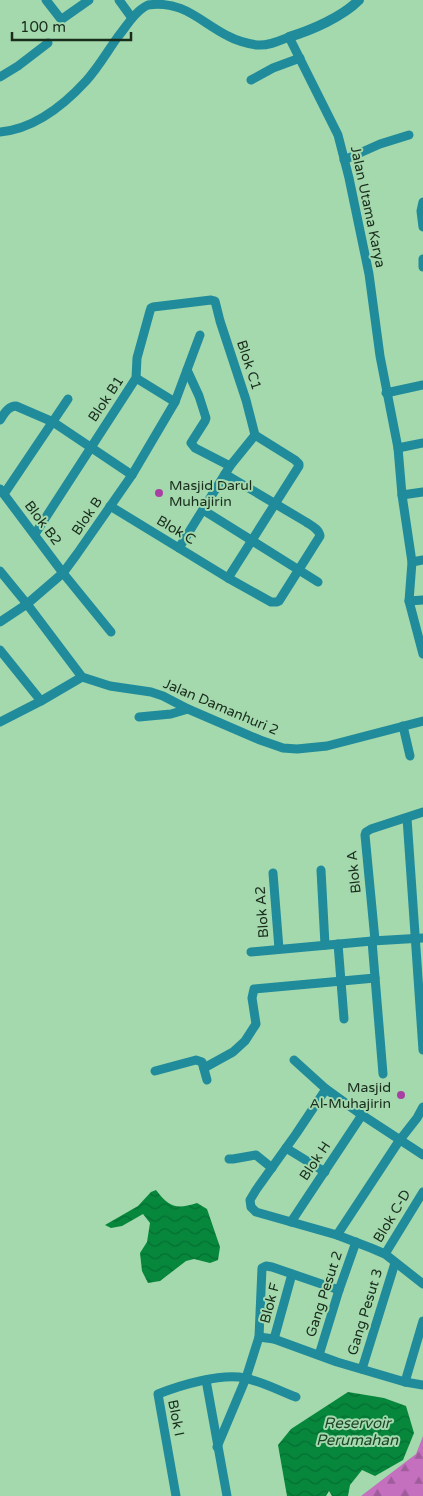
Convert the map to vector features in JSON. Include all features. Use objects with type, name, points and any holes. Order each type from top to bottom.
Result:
[{"type":"street","points":[[46,0],[62,19],[89,0]]},
{"type":"street","points":[[119,0],[132,18]]},
{"type":"street","points":[[0,132],[17,130],[29,125],[43,118],[63,102],[86,81],[132,18],[145,6],[165,0],[184,5],[227,36],[255,45],[272,44],[300,34],[346,11],[359,0]]},
{"type":"street","name":"Jalan Utama Karya","points":[[289,37],[338,135],[369,274],[386,393],[398,448],[402,496],[412,562],[409,601],[423,654]]},
{"type":"street","points":[[0,77],[48,43]]},
{"type":"street","points":[[251,80],[273,68],[300,58]]},
{"type":"street","points":[[344,160],[380,144],[409,135]]},
{"type":"street","points":[[423,202],[421,211],[423,227]]},
{"type":"street","points":[[423,259],[423,267]]},
{"type":"street","name":"Blok C1","points":[[153,306],[215,301],[255,435]]},
{"type":"street","name":"Blok B1","points":[[35,534],[136,378],[137,358],[153,306]]},
{"type":"street","points":[[0,420],[3,408],[16,406],[53,422],[132,474],[175,402],[200,335]]},
{"type":"street","points":[[187,370],[199,396],[206,418],[191,443],[192,445],[274,504],[306,522],[320,533],[298,571]]},
{"type":"street","points":[[136,378],[175,402]]},
{"type":"street","points":[[386,393],[423,386]]},
{"type":"street","points":[[2,492],[68,399]]},
{"type":"street","points":[[179,548],[227,470],[255,435],[299,464],[299,466],[228,578]]},
{"type":"street","points":[[398,448],[423,443]]},
{"type":"street","name":"Blok B","points":[[27,604],[63,573],[132,474]]},
{"type":"street","name":"Blok B2","points":[[2,492],[63,573],[111,632]]},
{"type":"street","points":[[402,496],[423,492]]},
{"type":"street","name":"Blok C","points":[[110,506],[228,578],[274,603],[279,601],[298,571]]},
{"type":"street","points":[[202,510],[318,582]]},
{"type":"street","points":[[412,562],[423,560]]},
{"type":"street","points":[[0,571],[82,678],[41,702],[0,722]]},
{"type":"street","points":[[409,601],[423,600]]},
{"type":"street","points":[[0,622],[27,604]]},
{"type":"street","points":[[0,650],[41,702]]},
{"type":"street","name":"Jalan Damanhuri 2","points":[[82,678],[110,686],[151,692],[163,696],[188,709],[283,748],[296,749],[327,746],[423,721]]},
{"type":"street","points":[[139,717],[171,714],[188,709]]},
{"type":"street","points":[[403,726],[410,756]]},
{"type":"street","name":"Blok A","points":[[374,941],[365,835],[368,830],[423,812]]},
{"type":"street","points":[[407,818],[419,938],[423,1050]]},
{"type":"street","points":[[321,870],[325,945]]},
{"type":"street","name":"Blok A2","points":[[273,873],[278,949]]},
{"type":"street","points":[[252,952],[419,938]]},
{"type":"street","points":[[374,941],[375,978],[383,1074]]},
{"type":"street","points":[[338,944],[344,1019]]},
{"type":"street","points":[[204,1068],[233,1052],[245,1041],[256,1024],[252,998],[254,989],[375,978]]},
{"type":"street","points":[[155,1071],[196,1060],[202,1062],[207,1080]]},
{"type":"street","points":[[294,1060],[326,1089],[423,1156]]},
{"type":"street","points":[[326,1089],[253,1194],[250,1200],[251,1207],[256,1212],[337,1235],[385,1254],[423,1284]]},
{"type":"street","points":[[337,1235],[399,1140],[417,1118],[423,1107]]},
{"type":"street","name":"Blok H","points":[[291,1222],[362,1115]]},
{"type":"street","points":[[286,1148],[325,1172]]},
{"type":"street","points":[[229,1159],[256,1156],[272,1168]]},
{"type":"street","name":"Blok C-D","points":[[385,1254],[423,1192]]},
{"type":"street","name":"Gang Pesut 2","points":[[319,1355],[338,1290],[356,1242]]},
{"type":"street","name":"Gang Pesut 3","points":[[362,1369],[395,1263]]},
{"type":"street","points":[[217,1446],[246,1378],[259,1337],[262,1268],[268,1266],[338,1290]]},
{"type":"street","name":"Blok F","points":[[274,1340],[292,1274]]},
{"type":"street","points":[[405,1382],[423,1321]]},
{"type":"street","points":[[259,1337],[274,1340],[405,1382],[423,1385]]},
{"type":"street","name":"Blok I","points":[[176,1496],[158,1394],[217,1377],[230,1376],[246,1378],[296,1397]]},
{"type":"street","points":[[206,1380],[226,1496]]},
{"type":"green space","points":[[423,1436],[423,1496],[361,1496],[416,1454]]},
{"type":"water","points":[[156,1190],[173,1206],[197,1203],[207,1209],[220,1247],[218,1260],[210,1263],[194,1259],[186,1261],[160,1281],[148,1283],[142,1271],[140,1253],[147,1242],[150,1223],[143,1214],[122,1226],[111,1228],[105,1225],[138,1206],[151,1192]]},
{"type":"water","name":"Reservoir Perumahan","points":[[348,1392],[384,1398],[406,1406],[414,1433],[403,1460],[375,1476],[362,1470],[350,1485],[348,1496],[332,1496],[329,1491],[326,1496],[287,1496],[278,1445],[291,1429]]},
{"type":"place","name":"Masjid Darul Muhajirin","points":[[159,493]]},
{"type":"place","name":"Masjid Al-Muhajirin","points":[[401,1095]]}]
